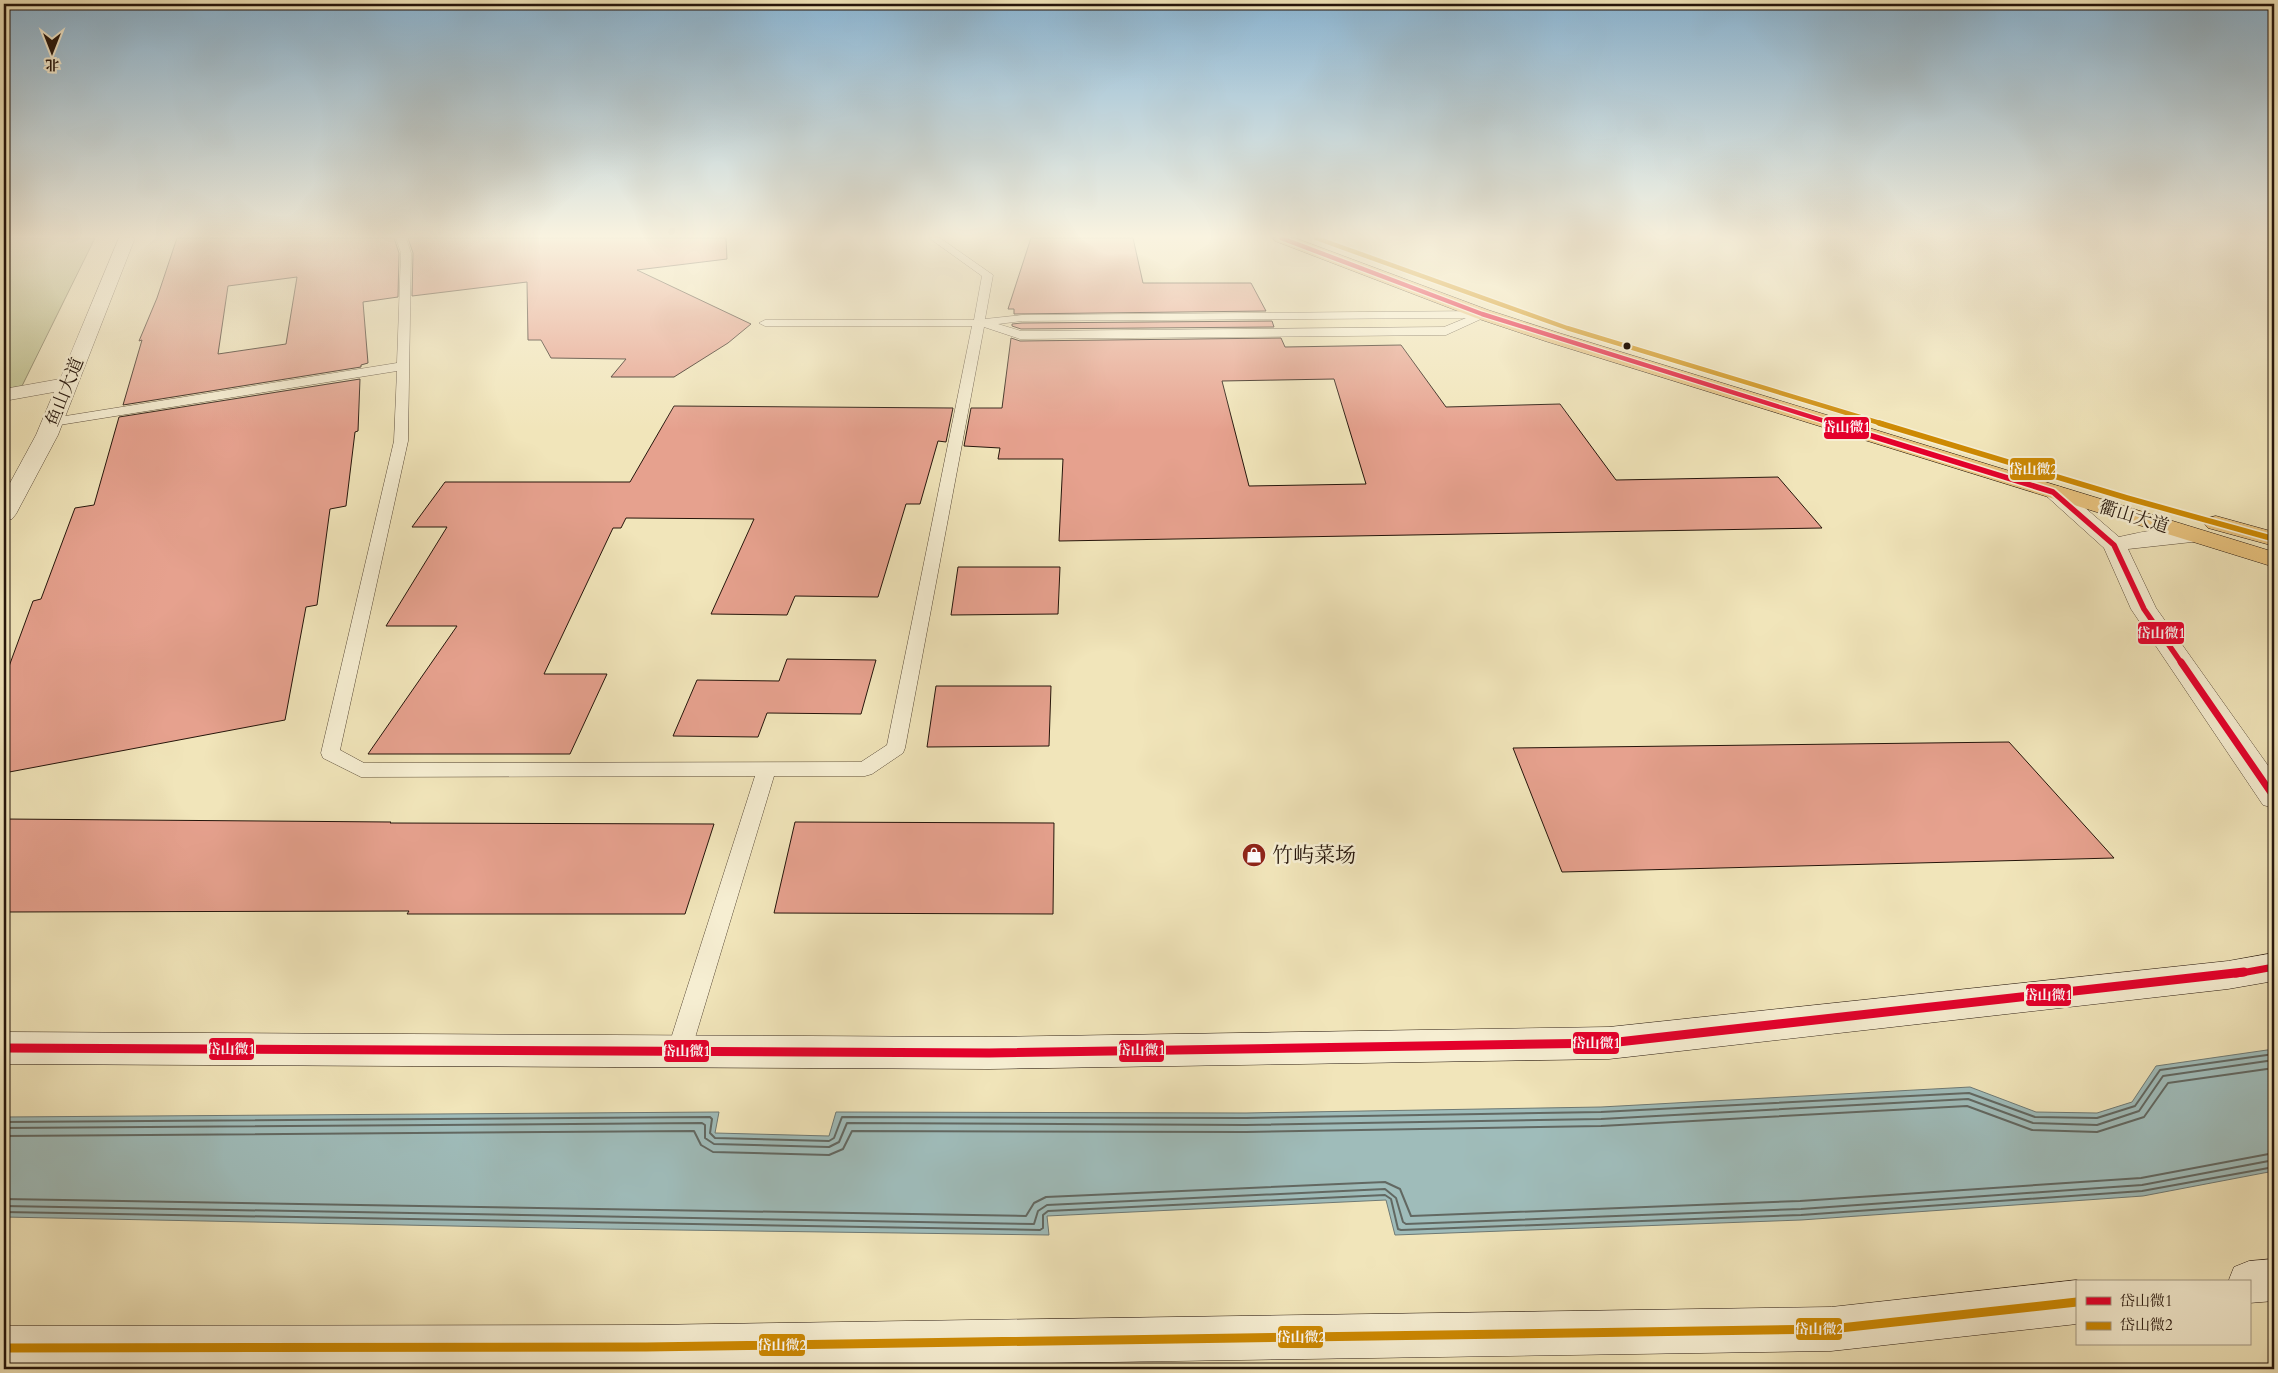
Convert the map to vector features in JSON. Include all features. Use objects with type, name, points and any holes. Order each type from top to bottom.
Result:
[{"type":"main road","name":"鱼山大道","points":[[4,514],[53,422],[102,302]]},
{"type":"main road","name":"衢山大道","points":[[1450,302],[1482,314],[2274,560]]},
{"type":"main road","name":"衢山大道","points":[[1495,302],[1567,328],[2127,498],[2274,539]]},
{"type":"main road","points":[[4,395],[68,384]]},
{"type":"main road","points":[[2053,492],[2114,545],[2144,609],[2274,797]]},
{"type":"main road","points":[[2114,545],[2141,539],[2192,534]]},
{"type":"main road","points":[[4,1048],[989,1052],[1609,1043],[2228,975],[2274,968]]},
{"type":"main road","points":[[2250,1282],[2274,1280]]},
{"type":"main road","points":[[4,1348],[646,1347],[1822,1329],[2076,1302]]},
{"type":"lane","points":[[405,302],[400,441],[330,753],[361,770],[865,769],[896,748],[983,302]]},
{"type":"lane","points":[[980,323],[1020,335],[1446,331],[1482,314]]},
{"type":"lane","points":[[765,323],[980,323],[1022,318],[1482,314]]},
{"type":"lane","points":[[53,422],[403,366]]},
{"type":"lane","points":[[679,1051],[767,769]]},
{"type":"green space","points":[[4,302],[63,302],[22,386],[4,389]]},
{"type":"water","points":[[2274,1049],[2274,1171],[2143,1196],[1801,1220],[1395,1235],[1386,1200],[1047,1216],[1049,1235],[603,1229],[4,1217],[4,1117],[719,1112],[715,1133],[829,1136],[836,1112],[1246,1113],[1601,1107],[1970,1087],[2036,1112],[2097,1113],[2132,1102],[2156,1066]]},
{"type":"building","points":[[155,302],[226,302],[218,354],[286,344],[293,302],[363,302],[368,363],[361,365],[361,367],[123,405],[142,340],[139,341]]},
{"type":"building","points":[[527,302],[705,302],[751,324],[728,343],[674,377],[611,377],[626,359],[551,358],[541,340],[528,340]]},
{"type":"building","points":[[1010,302],[1261,302],[1266,311],[1014,314],[1014,309],[1008,309]]},
{"type":"building","points":[[1272,321],[1274,327],[1021,329],[1012,326],[1012,324],[1022,323]]},
{"type":"building","points":[[1011,338],[1020,341],[1281,338],[1285,347],[1401,345],[1446,407],[1560,404],[1616,480],[1778,477],[1822,528],[1059,541],[1063,459],[998,459],[1000,448],[964,446],[971,408],[1002,408]],"holes":[[[1334,379],[1366,484],[1249,486],[1222,381]]]},
{"type":"building","points":[[360,379],[358,431],[355,432],[346,506],[330,509],[317,605],[306,607],[285,720],[4,773],[4,680],[33,601],[41,599],[75,508],[94,505],[119,417]]},
{"type":"building","points":[[674,406],[953,408],[946,442],[938,441],[920,504],[906,504],[878,597],[795,596],[787,615],[711,614],[754,519],[626,518],[621,528],[613,528],[544,674],[607,674],[570,754],[368,754],[457,626],[386,626],[447,527],[412,527],[445,482],[630,482]]},
{"type":"building","points":[[958,567],[1060,567],[1058,614],[951,615]]},
{"type":"building","points":[[787,659],[876,660],[861,714],[767,713],[758,737],[673,736],[697,680],[779,681]]},
{"type":"building","points":[[936,686],[1051,686],[1049,746],[927,747]]},
{"type":"building","points":[[2009,742],[2114,858],[1562,872],[1513,748]]},
{"type":"building","points":[[4,819],[714,824],[685,914],[407,914],[409,911],[4,912]]},
{"type":"building","points":[[795,822],[1054,823],[1053,914],[774,913]]},
{"type":"transit line","name":"岱山微1","points":[[1450,302],[1482,314],[2053,492],[2114,545],[2144,609],[2274,797]]},
{"type":"transit line","name":"岱山微2","points":[[1495,302],[1567,328],[2127,498],[2274,539]]},
{"type":"transit line","name":"岱山微1","points":[[4,1048],[989,1053],[1609,1043],[2228,975],[2274,967]]},
{"type":"transit line","name":"岱山微2","points":[[4,1348],[646,1347],[1831,1329],[2076,1302]]},
{"type":"place","name":"竹屿菜场","points":[[1254,855]]}]
